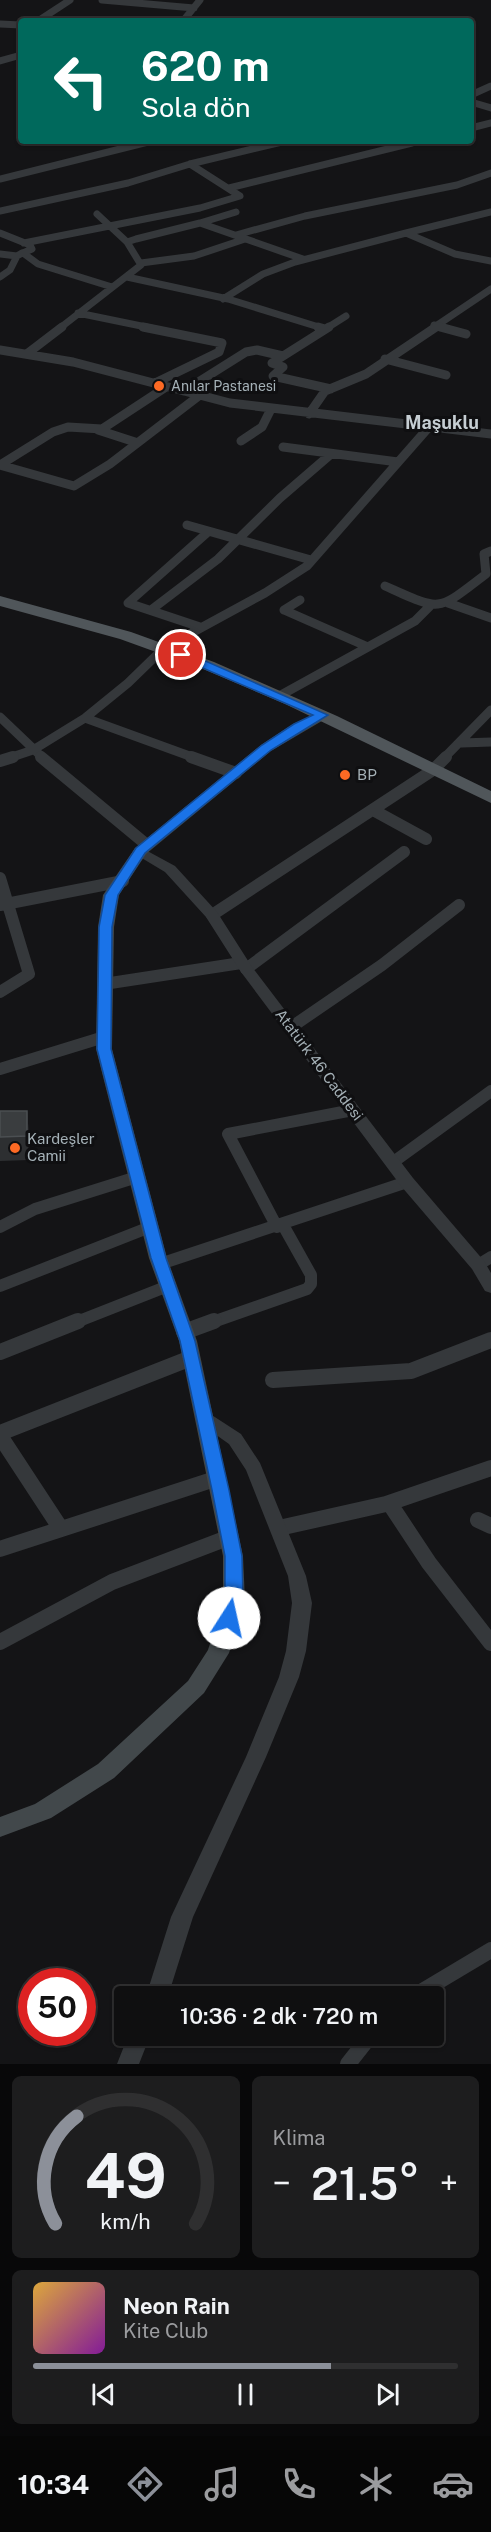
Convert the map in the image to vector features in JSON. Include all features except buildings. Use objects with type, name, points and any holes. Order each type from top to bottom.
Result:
[{"type":"main road","points":[[0,601],[164,648],[281,695],[491,798]]},
{"type":"main road","points":[[0,1827],[43,1811],[106,1771],[196,1687],[218,1653],[234,1601],[233,1556],[230,1537],[191,1358],[160,1264],[104,1049],[106,927],[111,895],[144,848],[236,773],[298,727],[322,715]]},
{"type":"street","points":[[43,18],[70,0]]},
{"type":"street","points":[[102,0],[194,8]]},
{"type":"street","points":[[186,18],[200,0]]},
{"type":"street","points":[[0,24],[18,25]]},
{"type":"street","points":[[0,61],[18,56]]},
{"type":"street","points":[[474,94],[491,86]]},
{"type":"street","points":[[474,103],[491,108]]},
{"type":"street","points":[[474,127],[491,123]]},
{"type":"street","points":[[0,179],[140,144]]},
{"type":"street","points":[[0,211],[128,183],[190,164],[273,144]]},
{"type":"street","points":[[229,188],[406,144]]},
{"type":"street","points":[[24,243],[208,206],[240,196],[190,164]]},
{"type":"street","points":[[236,235],[305,216],[457,185],[491,173]]},
{"type":"street","points":[[127,242],[236,212]]},
{"type":"street","points":[[223,299],[263,274],[303,259],[491,212]]},
{"type":"street","points":[[97,214],[127,242],[141,263]]},
{"type":"street","points":[[200,223],[303,259]]},
{"type":"street","points":[[0,233],[32,249],[20,255],[10,270],[0,277]]},
{"type":"street","points":[[406,233],[471,258],[491,261]]},
{"type":"street","points":[[28,353],[127,277],[141,263],[194,256],[245,239]]},
{"type":"street","points":[[471,258],[491,251]]},
{"type":"street","points":[[0,254],[20,255],[38,264],[112,287]]},
{"type":"street","points":[[127,277],[281,314],[325,329]]},
{"type":"street","points":[[309,414],[325,392],[366,374],[491,289]]},
{"type":"street","points":[[78,313],[222,343],[222,349],[219,352],[155,383]]},
{"type":"street","points":[[331,389],[273,376],[283,367],[272,363],[346,316]]},
{"type":"street","points":[[434,326],[465,334]]},
{"type":"street","points":[[0,350],[28,353],[200,395],[271,409],[491,434]]},
{"type":"street","points":[[184,391],[246,351],[283,356]]},
{"type":"street","points":[[385,359],[446,375]]},
{"type":"street","points":[[98,430],[166,387]]},
{"type":"street","points":[[0,465],[74,486],[110,464],[135,442],[200,395]]},
{"type":"street","points":[[241,441],[262,427],[271,409]]},
{"type":"street","points":[[0,465],[53,432],[68,426],[98,430],[135,442]]},
{"type":"street","points":[[0,761],[33,750],[85,718],[128,683],[164,648],[265,593],[307,566],[339,526],[357,512],[429,427]]},
{"type":"street","points":[[283,447],[383,458],[398,462]]},
{"type":"street","points":[[151,610],[239,539],[280,498],[331,454]]},
{"type":"street","points":[[187,525],[311,560]]},
{"type":"street","points":[[200,627],[128,603],[150,581],[208,532]]},
{"type":"street","points":[[386,586],[430,606],[448,603],[486,574],[484,554],[491,551]]},
{"type":"street","points":[[300,600],[284,610],[368,647]]},
{"type":"street","points":[[448,603],[491,618]]},
{"type":"street","points":[[281,695],[415,621],[430,606]]},
{"type":"street","points":[[212,915],[433,770],[462,743],[491,710]]},
{"type":"street","points":[[0,717],[33,750],[144,848]]},
{"type":"street","points":[[85,718],[236,773]]},
{"type":"street","points":[[462,743],[491,742]]},
{"type":"street","points":[[373,810],[426,839]]},
{"type":"street","name":"Atatürk 46 Caddesi","points":[[144,848],[170,869],[212,915],[243,966],[392,1163],[407,1182],[484,1261],[491,1287]]},
{"type":"street","points":[[104,984],[243,966],[404,852]]},
{"type":"street","points":[[0,878],[5,903],[29,974],[0,992]]},
{"type":"street","points":[[5,903],[123,881]]},
{"type":"street","points":[[290,1028],[382,964],[459,905]]},
{"type":"street","points":[[0,1069],[104,1036]]},
{"type":"street","points":[[392,1163],[491,1091]]},
{"type":"street","points":[[184,1332],[307,1289],[311,1284],[310,1275],[228,1134],[354,1110]]},
{"type":"street","points":[[0,1227],[35,1209],[137,1178]]},
{"type":"street","points":[[160,1264],[407,1182]]},
{"type":"street","points":[[0,1286],[150,1227]]},
{"type":"street","points":[[0,1352],[168,1286]]},
{"type":"street","points":[[273,1380],[411,1371],[427,1367],[491,1340]]},
{"type":"street","points":[[61,1529],[0,1435],[191,1358]]},
{"type":"street","points":[[160,1986],[182,1917],[256,1757],[289,1677],[296,1651],[302,1603],[297,1576],[254,1468],[235,1439],[204,1417]]},
{"type":"street","points":[[279,1528],[314,1523],[414,1498],[491,1468]]},
{"type":"street","points":[[0,1549],[218,1478]]},
{"type":"street","points":[[390,1504],[429,1563],[491,1643]]},
{"type":"street","points":[[0,1642],[32,1627],[112,1582],[230,1537]]},
{"type":"street","points":[[431,1986],[491,1950]]},
{"type":"street","points":[[128,2064],[136,2046]]},
{"type":"street","points":[[348,2064],[362,2046]]},
{"type":"place","name":"Anılar Pastanesi","points":[[159,386]]},
{"type":"place","name":"BP","points":[[345,775]]},
{"type":"place","name":"Kardeşler Camii","points":[[15,1148]]},
{"type":"district","name":"Maşuklu","points":[[442,423]]},
{"type":"route","points":[[181,655],[281,695],[322,715],[298,727],[266,748],[140,851],[123,881],[111,895],[106,927],[104,1049],[158,1258],[188,1341],[233,1556],[234,1601],[229,1618]]}]
